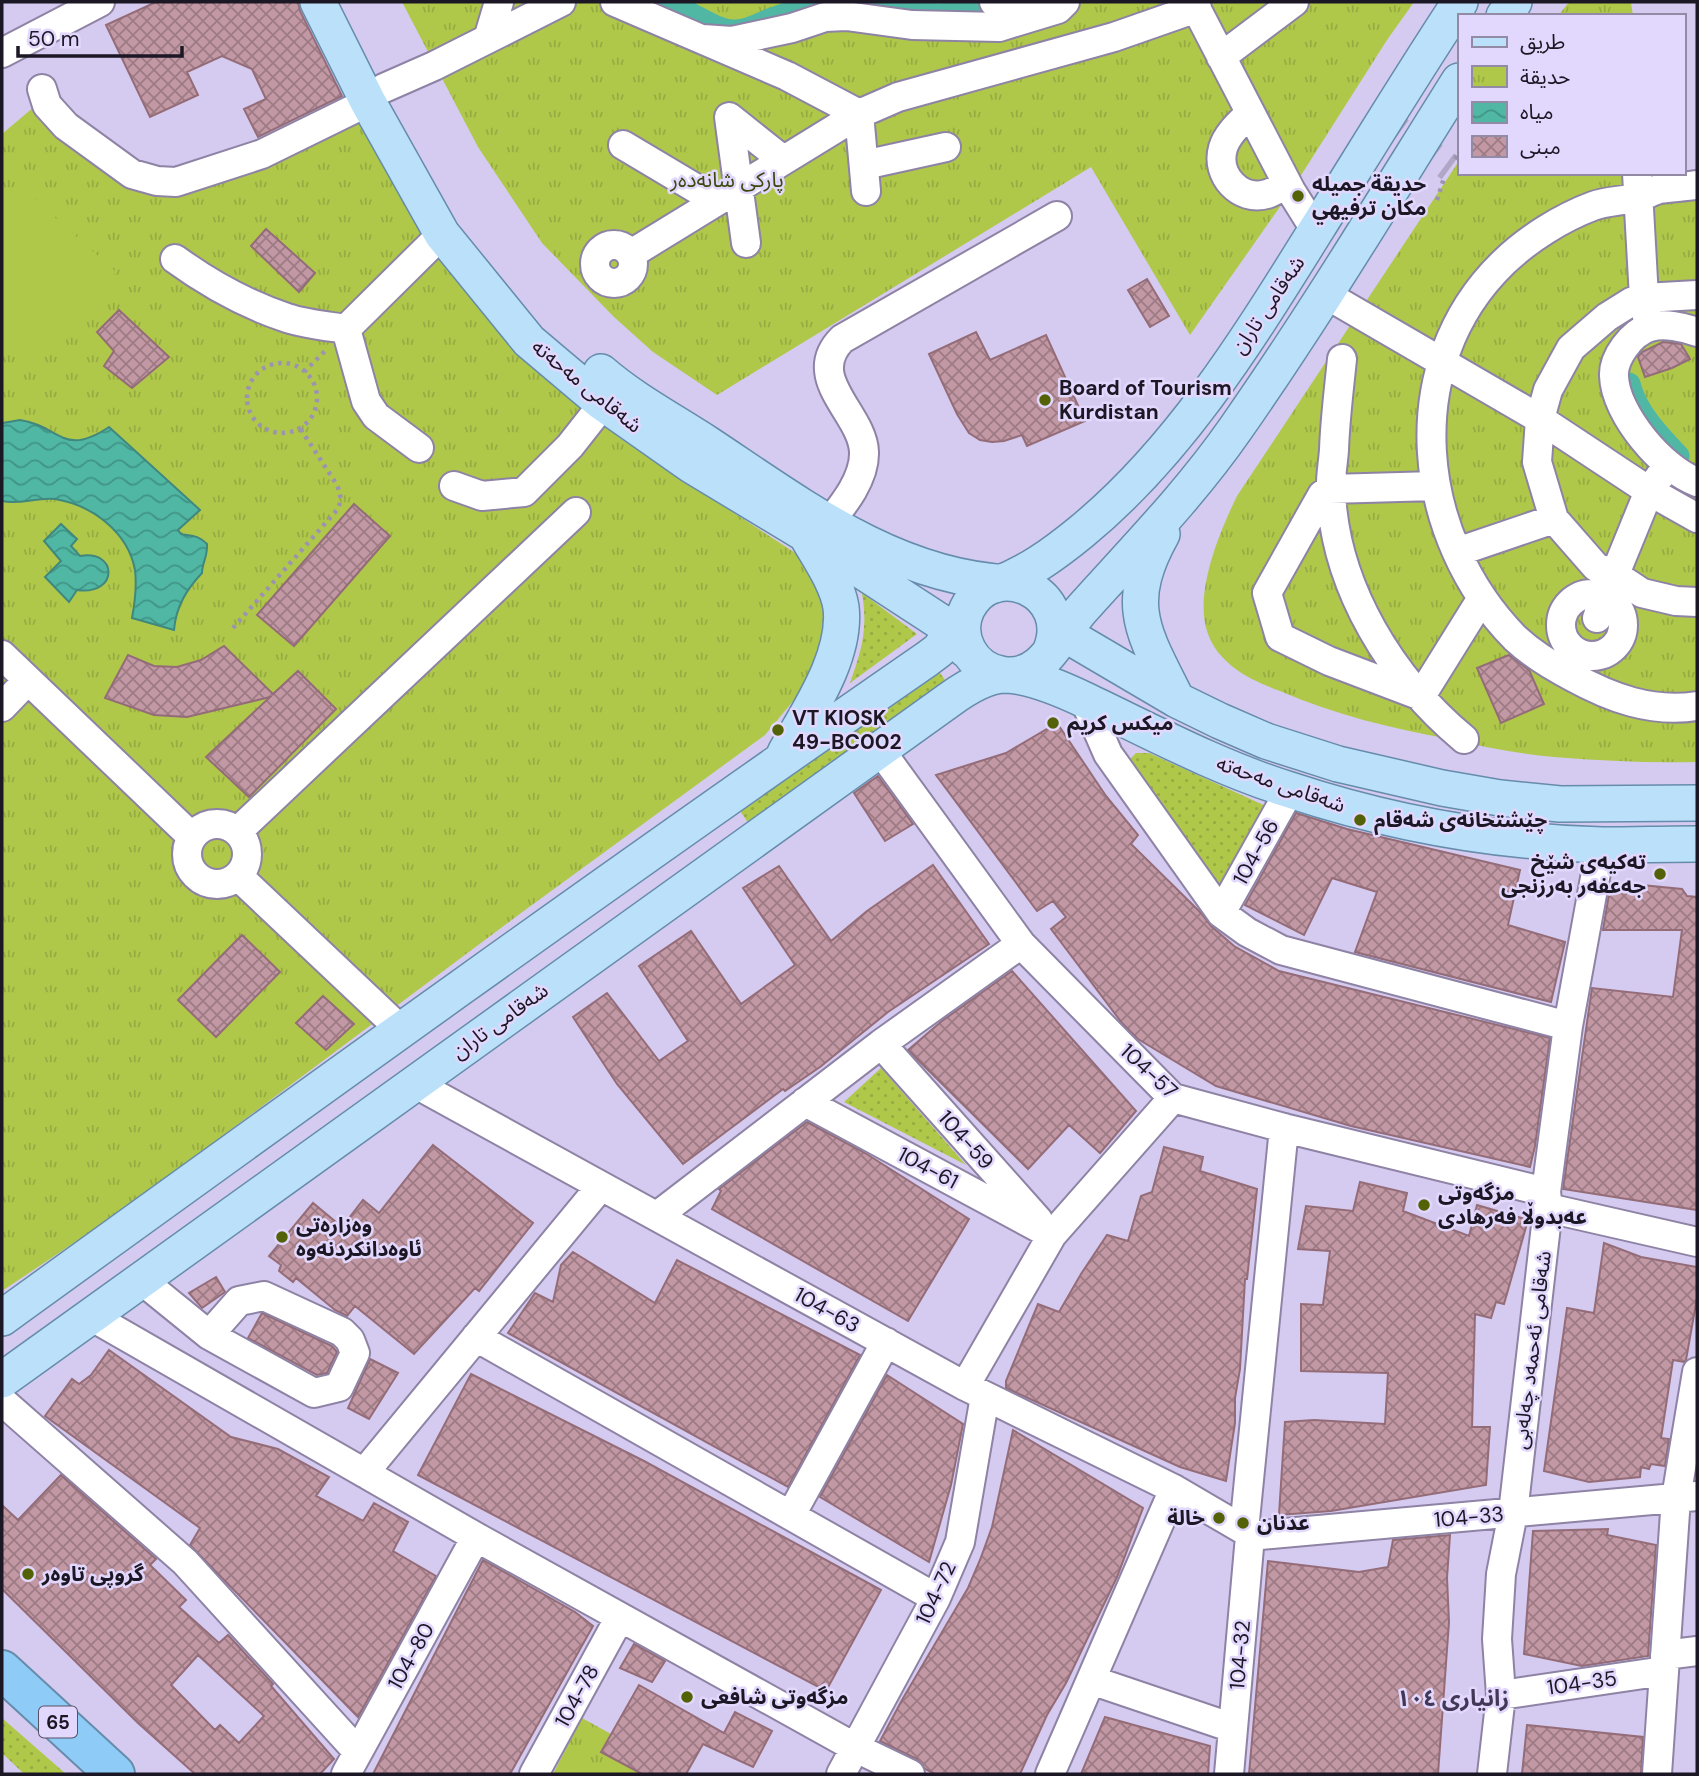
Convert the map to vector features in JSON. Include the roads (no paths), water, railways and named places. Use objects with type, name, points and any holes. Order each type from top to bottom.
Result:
[{"type":"highway","name":"65","points":[[2,1670],[114,1773]]},
{"type":"main road","name":"شەقامی مەحەتە","points":[[318,2],[457,219],[532,311],[608,378],[818,529],[939,621],[963,635]]},
{"type":"main road","name":"شەقامی مەحەتە","points":[[342,2],[376,95],[442,234],[529,341],[600,401],[691,465],[818,529],[910,562],[966,578],[1002,584]]},
{"type":"main road","name":"شەقامی تاران","points":[[1002,584],[1053,555],[1094,522],[1163,453],[1277,295],[1460,2]]},
{"type":"main road","name":"شەقامی تاران","points":[[1056,632],[1080,610],[1178,504],[1236,429],[1325,294],[1458,82]]},
{"type":"main road","points":[[1177,700],[1142,627],[1139,606],[1140,588],[1154,548],[1178,504]]},
{"type":"main road","points":[[781,760],[826,679],[839,638],[841,608],[818,529]]},
{"type":"main road","points":[[2,1318],[401,1030],[781,760],[963,635],[978,595],[1002,584],[1028,587],[1041,596],[1056,632],[1040,663],[1027,672],[1005,675],[984,668],[963,635]]},
{"type":"main road","name":"شەقامی مەحەتە","points":[[1056,632],[1177,700],[1266,741],[1338,764],[1441,788],[1560,804],[1697,803]]},
{"type":"main road","name":"شەقامی مەحەتە","points":[[1005,675],[1041,683],[1084,699],[1181,748],[1290,790],[1369,813],[1453,831],[1523,840],[1601,845],[1697,844]]},
{"type":"main road","name":"شەقامی تاران","points":[[2,1380],[961,691],[1005,675]]},
{"type":"main road","points":[[243,1144],[273,1184]]},
{"type":"street","points":[[5,43],[100,2]]},
{"type":"street","points":[[488,39],[499,2]]},
{"type":"street","points":[[41,89],[47,105],[66,126],[132,174],[157,181],[176,182],[262,154],[561,2]]},
{"type":"street","points":[[615,2],[787,76],[859,114]]},
{"type":"street","points":[[994,2],[1007,5],[1027,5],[1032,2]]},
{"type":"street","points":[[704,39],[732,41],[792,28],[825,17],[846,16],[912,25],[999,27],[1058,9],[1065,2]]},
{"type":"street","points":[[631,254],[859,114],[898,97],[1114,37],[1195,5],[1287,183],[1316,231]]},
{"type":"street","points":[[1221,57],[1285,5]]},
{"type":"street","points":[[787,76],[786,44],[792,28]]},
{"type":"street","points":[[1250,113],[1237,125],[1223,147],[1226,180],[1244,192],[1259,195],[1266,195],[1287,183]]},
{"type":"street","points":[[859,114],[865,178],[946,147]]},
{"type":"street","points":[[746,243],[728,194],[729,117],[783,160]]},
{"type":"street","points":[[623,145],[728,194]]},
{"type":"street","points":[[1696,185],[1658,190],[1638,185],[1563,220],[1519,249],[1502,264],[1472,302],[1441,362],[1430,436],[1435,486],[1448,534],[1482,598],[1516,638],[1592,624],[1642,593],[1676,601],[1697,601]]},
{"type":"street","points":[[1638,185],[1644,298],[1654,336]]},
{"type":"street","points":[[818,529],[847,500],[858,477],[864,453],[862,442],[831,381],[828,362],[836,345],[842,339],[1057,216]]},
{"type":"street","points":[[346,329],[442,234]]},
{"type":"street","points":[[175,259],[248,301],[287,318],[346,329]]},
{"type":"street","points":[[1325,294],[1540,419],[1649,491],[1697,518]]},
{"type":"street","points":[[1697,295],[1644,298],[1631,302],[1607,317],[1571,348],[1548,390],[1540,419],[1537,462],[1554,519],[1595,567],[1592,624],[1602,693],[1665,708],[1697,706]]},
{"type":"street","points":[[1697,332],[1676,326],[1654,336],[1635,337],[1615,361],[1614,378],[1628,418],[1640,436],[1668,465],[1697,482]]},
{"type":"street","points":[[346,329],[366,401],[376,416],[419,448]]},
{"type":"street","points":[[1342,359],[1330,489],[1337,545],[1359,606],[1371,629],[1421,696],[1464,740]]},
{"type":"street","points":[[454,485],[482,496],[524,492],[570,446],[596,413],[600,401]]},
{"type":"street","points":[[1592,624],[1649,491],[1668,465]]},
{"type":"street","points":[[1421,696],[1329,661],[1280,637],[1267,593],[1322,495],[1330,489],[1435,486]]},
{"type":"street","points":[[237,831],[576,512]]},
{"type":"street","points":[[1457,552],[1554,519]]},
{"type":"street","points":[[1421,696],[1482,598]]},
{"type":"street","points":[[2,655],[192,837]]},
{"type":"street","points":[[2,707],[28,680]]},
{"type":"street","points":[[1084,699],[1108,754],[1221,913],[1247,932],[1281,950],[1568,1026]]},
{"type":"street","name":"104-57","points":[[880,750],[1021,944],[1173,1098],[1697,1242]]},
{"type":"street","name":"104-56","points":[[1221,913],[1290,790]]},
{"type":"street","points":[[219,824],[237,831],[247,849],[248,859],[244,868],[230,882],[221,884],[202,880],[194,873],[187,856],[192,837],[208,825],[219,824]]},
{"type":"street","name":"شەقامی ئەحمەد چەلەبی","points":[[1492,1774],[1501,1695],[1497,1639],[1501,1574],[1513,1513],[1568,1026],[1601,845]]},
{"type":"street","points":[[238,876],[401,1030]]},
{"type":"street","points":[[657,1216],[881,1044],[1021,944]]},
{"type":"street","name":"104-59","points":[[881,1044],[1052,1235]]},
{"type":"street","name":"104-63","points":[[414,1083],[975,1391],[1174,1489],[1247,1533]]},
{"type":"street","points":[[975,1391],[1052,1235],[1173,1098]]},
{"type":"street","name":"104-61","points":[[805,1101],[1052,1235]]},
{"type":"street","name":"104-32","points":[[1229,1774],[1247,1533],[1284,1128]]},
{"type":"street","points":[[364,1473],[601,1186]]},
{"type":"street","points":[[140,1279],[209,1335],[314,1394],[337,1388],[355,1353],[350,1340],[342,1332],[264,1296],[239,1301],[209,1335]]},
{"type":"street","points":[[89,1315],[476,1537],[856,1748],[910,1774]]},
{"type":"street","points":[[476,1337],[936,1598]]},
{"type":"street","points":[[791,1515],[886,1342]]},
{"type":"street","points":[[1657,1774],[1665,1663],[1687,1497],[1697,1372]]},
{"type":"street","name":"104-72","points":[[841,1774],[936,1598],[960,1542],[975,1391]]},
{"type":"street","points":[[2,1401],[185,1562],[352,1763]]},
{"type":"street","points":[[1050,1774],[1174,1489]]},
{"type":"street","name":"104-33","points":[[1247,1533],[1687,1497]]},
{"type":"street","name":"104-80","points":[[352,1763],[476,1537]]},
{"type":"street","name":"104-78","points":[[534,1774],[620,1617]]},
{"type":"street","name":"104-35","points":[[1501,1695],[1665,1663],[1697,1651]]},
{"type":"street","points":[[1091,1680],[1233,1728]]},
{"type":"water","points":[[20,420],[71,440],[94,436],[109,427],[200,510],[178,530],[181,534],[201,539],[207,544],[207,548],[202,573],[183,598],[174,630],[132,618],[136,582],[131,556],[116,532],[95,514],[69,502],[55,499],[2,501],[2,423]]},
{"type":"water","points":[[61,524],[77,539],[71,546],[80,556],[101,559],[107,565],[108,573],[101,586],[91,590],[77,590],[69,602],[45,577],[61,561],[44,541]]},
{"type":"waterway","points":[[659,2],[685,11],[716,27],[738,31],[790,13],[832,4],[866,4],[933,15],[962,10],[972,2]]},
{"type":"waterway","points":[[1629,384],[1642,414],[1678,456]]},
{"type":"tunnel","points":[[1378,115],[1450,168]]},
{"type":"place","name":"حديقة جميله مكان ترفيهي","points":[[1298,196]]},
{"type":"place","name":"Board of Tourism Kurdistan","points":[[1045,400]]},
{"type":"place","name":"ميكس كريم","points":[[1053,723]]},
{"type":"place","name":"VT KIOSK 49-BC002","points":[[778,730]]},
{"type":"place","name":"چێشتخانەی شەقام","points":[[1360,820]]},
{"type":"place","name":"تەکیەی شێخ جەعفەر بەرزنجی","points":[[1660,874]]},
{"type":"place","name":"مزگەوتی عەبدوڵا فەرهادی","points":[[1424,1205]]},
{"type":"place","name":"وەزارەتی ئاوەدانکردنەوە","points":[[282,1237]]},
{"type":"place","name":"خالة","points":[[1219,1518]]},
{"type":"place","name":"عدنان","points":[[1243,1523]]},
{"type":"place","name":"گروپی تاوەر","points":[[28,1574]]},
{"type":"place","name":"مزگەوتی شافعی","points":[[687,1697]]},
{"type":"district","name":"زانیاری ١٠٤","points":[[1453,1698]]},
{"type":"park label","name":"پارکی شانەدەر","points":[[727,180]]}]
